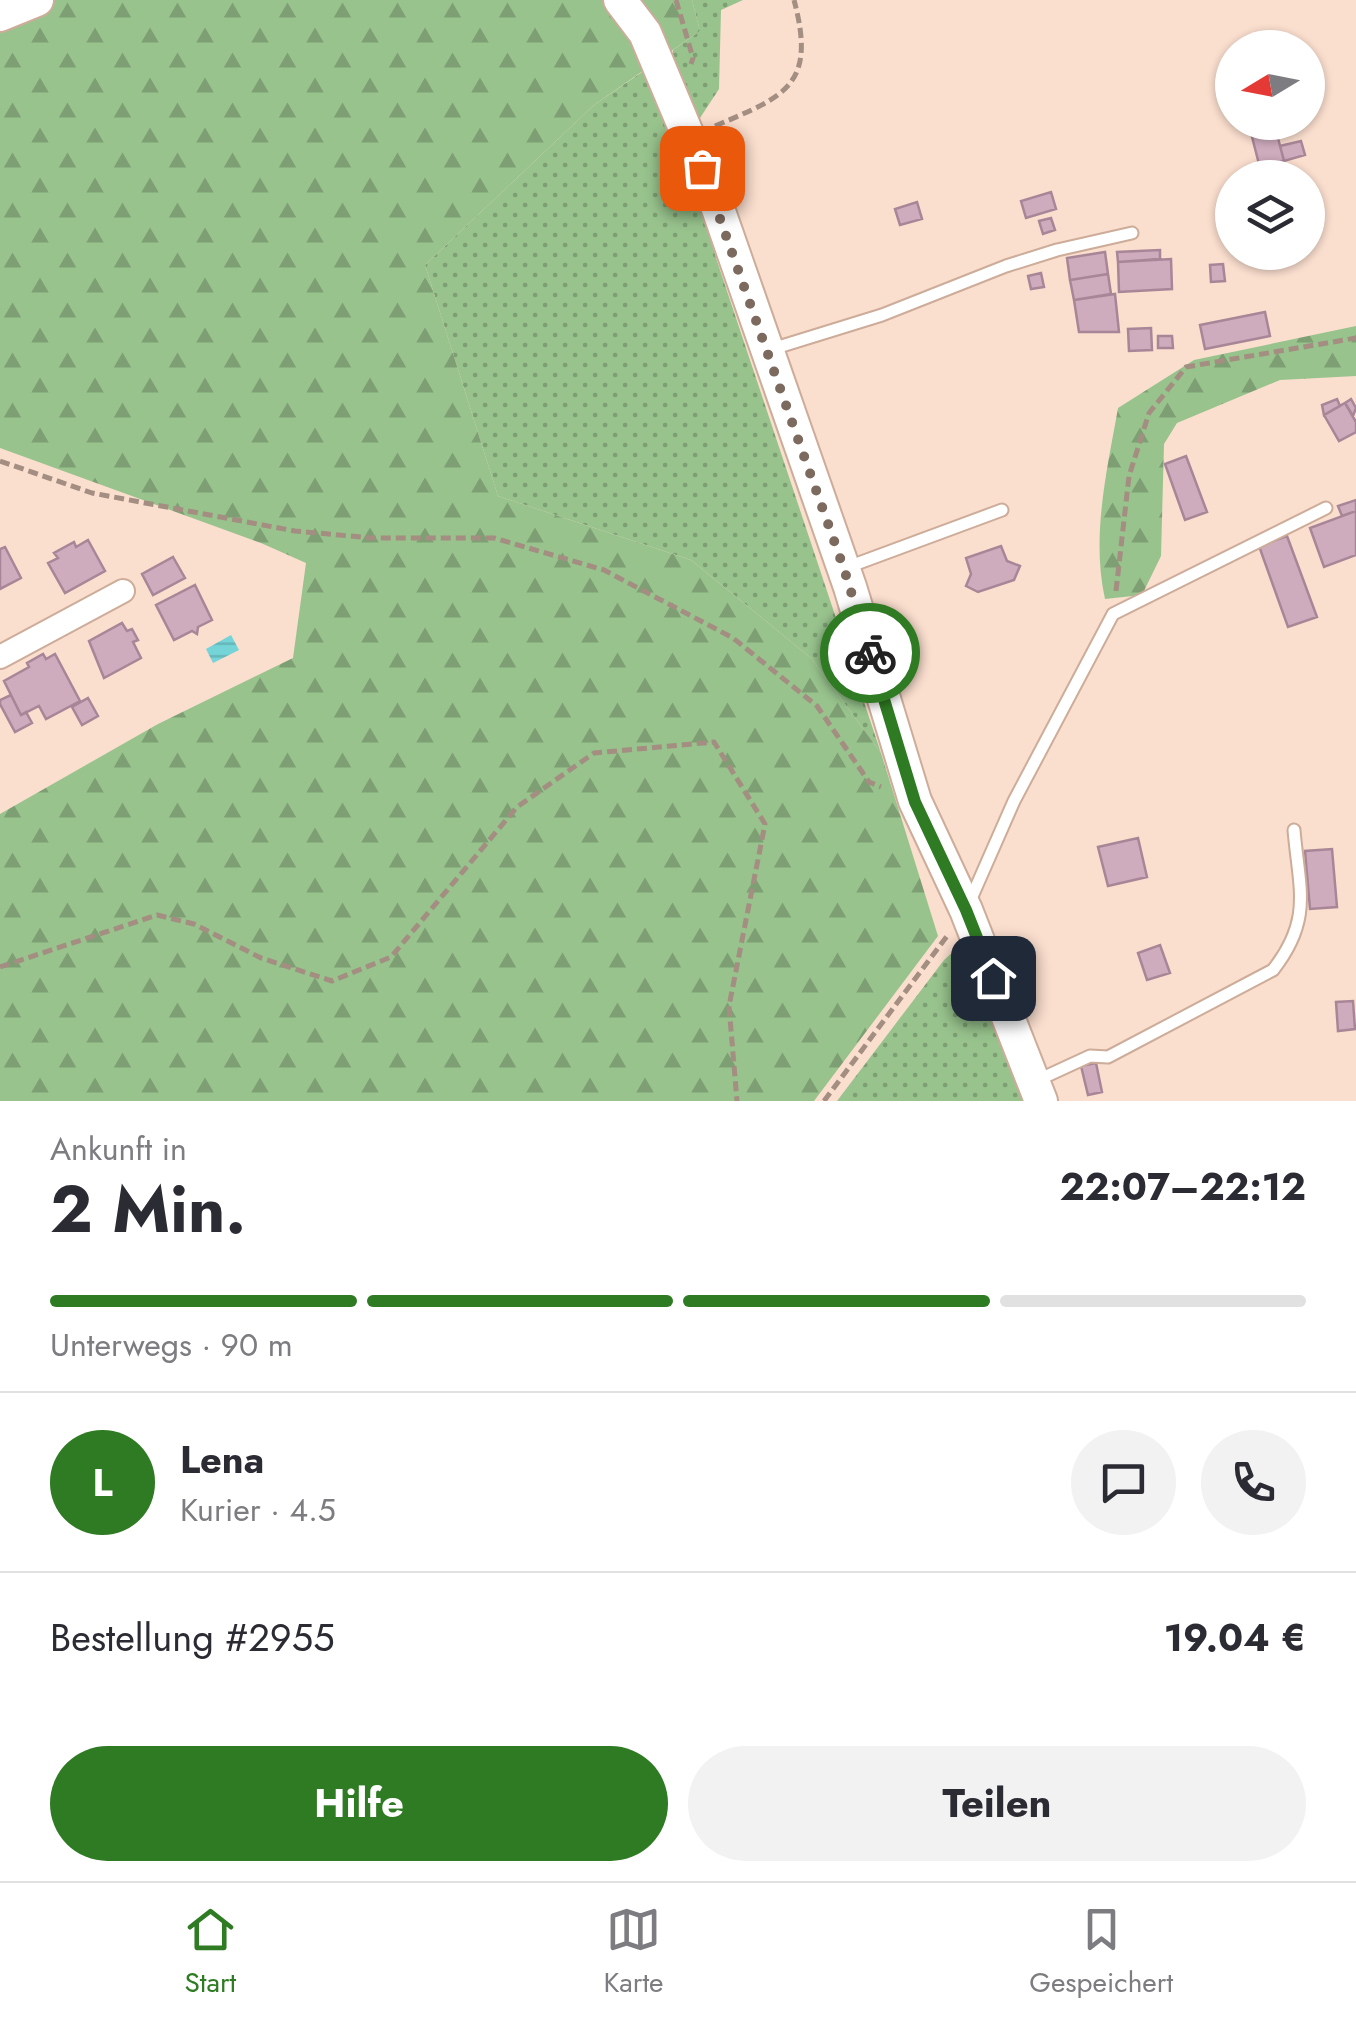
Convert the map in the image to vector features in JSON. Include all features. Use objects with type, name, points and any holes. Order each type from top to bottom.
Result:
[{"type":"street","points":[[0,15],[37,0]]},
{"type":"street","points":[[620,0],[645,33],[715,200],[844,569],[915,802],[966,910],[1037,1091]]},
{"type":"street","points":[[0,657],[123,591]]},
{"type":"lane","points":[[768,350],[882,316],[1006,266],[1132,234]]},
{"type":"lane","points":[[966,910],[1014,801],[1113,614],[1326,508]]},
{"type":"lane","points":[[844,569],[1002,510]]},
{"type":"lane","points":[[1037,1091],[1090,1056],[1108,1057],[1273,970],[1299,928],[1294,830]]},
{"type":"path","points":[[689,137],[769,104],[796,77],[802,40],[794,0]]},
{"type":"path","points":[[1113,614],[1128,476],[1149,413],[1186,367],[1356,338]]},
{"type":"path","points":[[0,462],[92,493],[295,531],[372,538],[494,538],[604,570],[732,638],[816,706],[869,782],[915,802]]},
{"type":"path","points":[[0,967],[157,915],[194,924],[261,958],[332,981],[391,957],[517,807],[594,753],[714,742],[764,824],[729,1006],[737,1101]]},
{"type":"path","points":[[824,1101],[966,910]]},
{"type":"green space","points":[[0,0],[692,0],[700,31],[594,105],[425,265],[498,496],[691,560],[811,658],[881,753],[938,936],[814,1101],[0,1101],[0,814],[158,724],[293,658],[306,563],[0,448]]},
{"type":"green space","points":[[692,0],[743,0],[721,10],[719,89],[700,118],[672,88],[673,50],[700,31]]},
{"type":"green space","points":[[658,61],[717,261],[881,753],[811,658],[691,560],[498,496],[425,265],[594,105]]},
{"type":"green space","points":[[1356,326],[1356,376],[1280,380],[1177,423],[1164,444],[1161,556],[1142,595],[1105,599],[1100,527],[1118,408],[1194,360]]},
{"type":"green space","points":[[966,940],[1025,1101],[837,1101],[944,960]]},
{"type":"water","points":[[231,635],[239,650],[213,663],[206,649]]},
{"type":"building","points":[[1253,140],[1278,140],[1284,160],[1258,160]]},
{"type":"building","points":[[1301,141],[1305,155],[1284,160],[1280,146]]},
{"type":"building","points":[[1051,192],[1056,209],[1026,218],[1021,201]]},
{"type":"building","points":[[917,202],[922,219],[900,225],[895,209]]},
{"type":"building","points":[[1051,218],[1055,230],[1043,234],[1039,221]]},
{"type":"building","points":[[1160,250],[1160,259],[1118,262],[1117,252]]},
{"type":"building","points":[[1105,252],[1108,274],[1070,280],[1067,258]]},
{"type":"building","points":[[1171,259],[1172,289],[1119,292],[1118,262]]},
{"type":"building","points":[[1210,265],[1224,270],[1225,281],[1211,282]]},
{"type":"building","points":[[1041,273],[1044,287],[1031,289],[1028,276]]},
{"type":"building","points":[[1108,274],[1111,294],[1074,300],[1070,280]]},
{"type":"building","points":[[1115,294],[1119,332],[1079,332],[1074,300]]},
{"type":"building","points":[[1265,312],[1270,336],[1205,349],[1200,325]]},
{"type":"building","points":[[1151,328],[1152,350],[1129,351],[1128,329]]},
{"type":"building","points":[[1158,336],[1172,336],[1173,348],[1158,348]]},
{"type":"building","points":[[1337,399],[1340,406],[1324,415],[1322,405]]},
{"type":"building","points":[[1351,399],[1356,408],[1353,416],[1345,403]]},
{"type":"building","points":[[1345,403],[1356,422],[1356,432],[1339,441],[1324,415]]},
{"type":"building","points":[[1186,456],[1207,512],[1185,520],[1165,464]]},
{"type":"building","points":[[1356,500],[1356,511],[1342,516],[1338,506]]},
{"type":"building","points":[[1356,511],[1356,555],[1324,567],[1310,528]]},
{"type":"building","points":[[1287,536],[1317,617],[1288,627],[1259,546]]},
{"type":"building","points":[[88,540],[105,571],[65,593],[48,563],[58,558],[54,553],[74,542],[76,547]]},
{"type":"building","points":[[1001,546],[1007,561],[1020,566],[1014,580],[978,592],[966,586],[971,574],[966,558]]},
{"type":"building","points":[[5,547],[21,578],[0,589],[0,549]]},
{"type":"building","points":[[173,557],[185,578],[153,595],[142,574]]},
{"type":"building","points":[[195,585],[212,620],[198,627],[197,634],[192,631],[174,640],[156,605]]},
{"type":"building","points":[[122,623],[127,631],[132,629],[138,640],[133,642],[141,658],[104,678],[89,641]]},
{"type":"building","points":[[43,654],[46,659],[55,654],[80,701],[46,719],[39,706],[21,715],[4,681]]},
{"type":"building","points":[[11,695],[21,715],[26,712],[32,723],[15,732],[0,704],[0,700]]},
{"type":"building","points":[[88,698],[98,716],[82,725],[72,707]]},
{"type":"building","points":[[1138,838],[1147,877],[1108,886],[1098,847]]},
{"type":"building","points":[[1332,849],[1337,907],[1310,909],[1305,851]]},
{"type":"building","points":[[1160,945],[1170,973],[1147,980],[1138,953]]},
{"type":"building","points":[[1353,1001],[1355,1029],[1338,1031],[1336,1002]]},
{"type":"building","points":[[1096,1063],[1102,1092],[1088,1095],[1081,1066]]},
{"type":"way so far","points":[[702,168],[870,653]]},
{"type":"route","points":[[870,653],[915,802],[993,978]]}]
